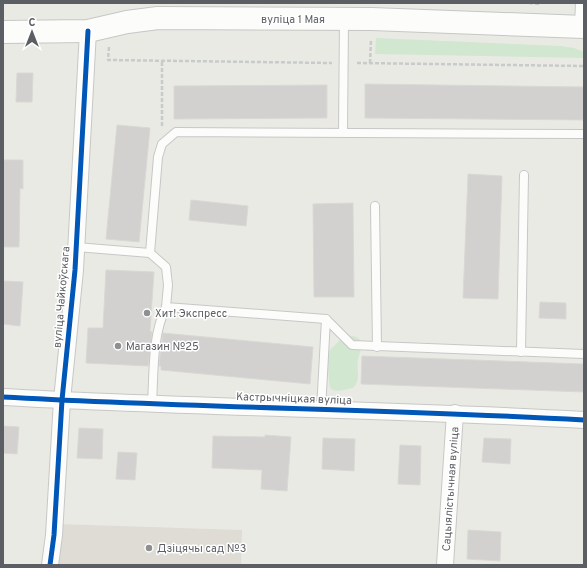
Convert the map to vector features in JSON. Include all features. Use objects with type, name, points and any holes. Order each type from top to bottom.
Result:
[{"type":"street","name":"вуліца 1 Мая","points":[[3,32],[88,31],[127,22],[160,11],[581,27]]},
{"type":"street","name":"вуліца Чайкоўскага","points":[[50,565],[54,535],[62,400],[76,247],[88,31]]},
{"type":"street","name":"Кастрычніцкая вуліца","points":[[3,397],[321,410],[455,413],[584,420]]},
{"type":"street","name":"Сацыялістычная вуліца","points":[[445,565],[455,413]]},
{"type":"lane","points":[[580,3],[581,27]]},
{"type":"lane","points":[[343,132],[344,19]]},
{"type":"lane","points":[[150,253],[158,157],[162,144],[176,132],[584,134]]},
{"type":"lane","points":[[521,352],[524,175]]},
{"type":"lane","points":[[375,206],[377,347]]},
{"type":"lane","points":[[76,247],[150,253],[166,266],[168,285],[166,307],[160,320],[156,335],[152,403]]},
{"type":"lane","points":[[166,307],[326,319],[352,345],[584,354]]},
{"type":"lane","points":[[321,410],[326,319]]},
{"type":"path","points":[[370,63],[371,40]]},
{"type":"path","points":[[162,62],[162,144]]},
{"type":"shaded area","name":"Дзіцячы сад №3","points":[[58,524],[242,530],[241,565],[54,565]]},
{"type":"green space","points":[[376,38],[561,46],[574,48],[584,52],[584,58],[375,54]]},
{"type":"green space","points":[[353,336],[360,340],[362,345],[358,360],[356,385],[353,388],[339,391],[333,390],[331,389],[329,383],[328,352],[343,337]]},
{"type":"building","points":[[17,73],[33,73],[32,102],[16,102]]},
{"type":"building","points":[[365,84],[584,87],[584,120],[365,118]]},
{"type":"building","points":[[327,85],[327,118],[174,119],[174,86]]},
{"type":"building","points":[[117,125],[150,128],[139,242],[106,239]]},
{"type":"building","points":[[3,160],[23,160],[23,189],[20,188],[19,247],[3,247]]},
{"type":"building","points":[[468,174],[502,176],[498,299],[463,298]]},
{"type":"building","points":[[191,200],[248,206],[246,226],[189,220]]},
{"type":"building","points":[[353,203],[354,297],[314,297],[313,204]]},
{"type":"building","points":[[106,270],[154,272],[150,331],[152,332],[148,366],[86,363],[88,328],[103,328]]},
{"type":"building","points":[[3,281],[23,282],[20,326],[3,324]]},
{"type":"building","points":[[540,302],[566,303],[566,319],[539,318]]},
{"type":"building","points":[[163,333],[313,347],[310,384],[161,370],[161,366],[159,366]]},
{"type":"building","points":[[362,356],[584,364],[584,392],[361,384]]},
{"type":"building","points":[[3,426],[19,427],[17,454],[3,453]]},
{"type":"building","points":[[79,428],[103,429],[102,459],[77,458]]},
{"type":"building","points":[[265,435],[291,437],[287,491],[261,489],[262,470],[212,468],[213,436],[265,437]]},
{"type":"building","points":[[323,438],[355,439],[354,471],[322,469]]},
{"type":"building","points":[[484,438],[511,439],[510,464],[482,462]]},
{"type":"building","points":[[400,445],[421,446],[420,485],[398,484]]},
{"type":"building","points":[[118,452],[137,453],[135,480],[116,479]]},
{"type":"building","points":[[468,530],[501,532],[500,561],[467,559]]},
{"type":"cycle path","points":[[50,565],[54,535],[62,400],[75,270],[88,31]]},
{"type":"cycle path","points":[[3,397],[148,404],[439,413],[584,420]]},
{"type":"place","name":"Хит! Экспресс","points":[[147,313]]},
{"type":"place","name":"Магазин №25","points":[[118,346]]},
{"type":"place","name":"Дзіцячы сад №3","points":[[149,548]]}]
